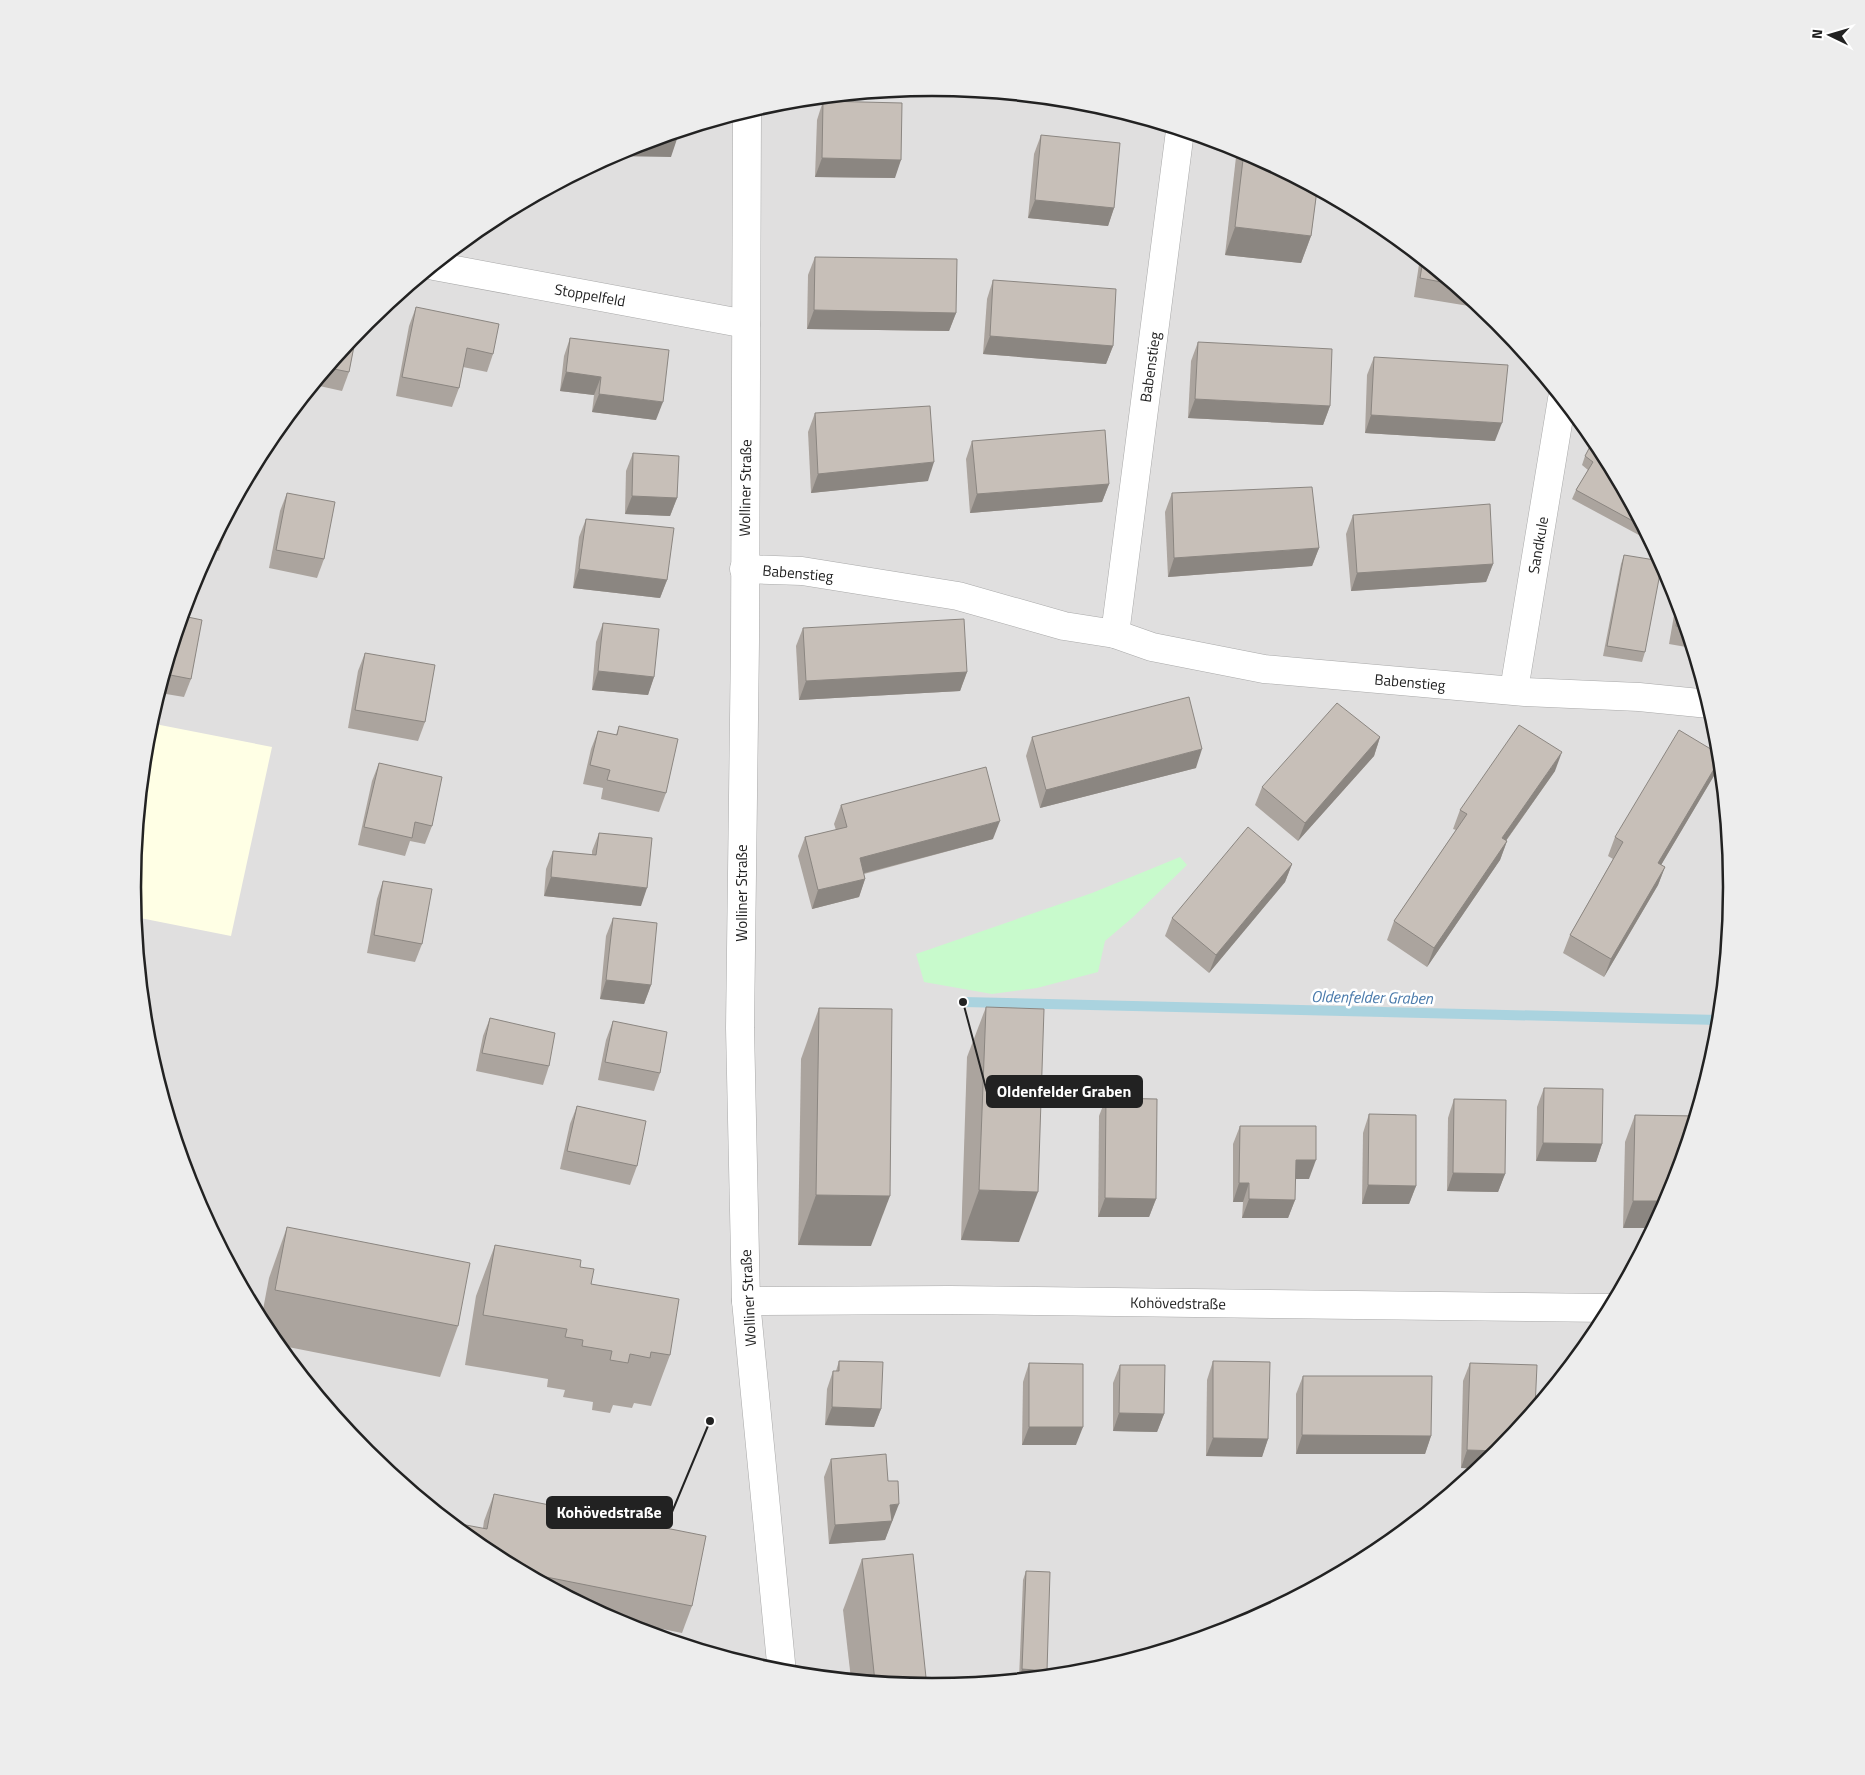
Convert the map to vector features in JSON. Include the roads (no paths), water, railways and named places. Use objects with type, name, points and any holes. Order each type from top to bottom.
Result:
[{"type":"street","name":"Wolliner Straße","points":[[747,118],[745,642],[740,1028],[746,1301],[781,1664]]},
{"type":"street","name":"Babenstieg","points":[[1115,634],[1179,136]]},
{"type":"street","name":"Stoppelfeld","points":[[442,267],[746,324]]},
{"type":"street","name":"Sandkule","points":[[1514,690],[1561,407]]},
{"type":"street","name":"Babenstieg","points":[[744,569],[802,571],[958,596],[1064,626],[1115,634],[1152,647],[1264,669],[1702,703]]},
{"type":"street","name":"Kohövedstraße","points":[[746,1301],[950,1300],[1602,1308]]},
{"type":"waterway","name":"Oldenfelder Graben","points":[[963,1002],[1712,1020]]},
{"type":"place","name":"Oldenfelder Graben","points":[[963,1002]]},
{"type":"place","name":"Kohövedstraße","points":[[710,1421]]}]
